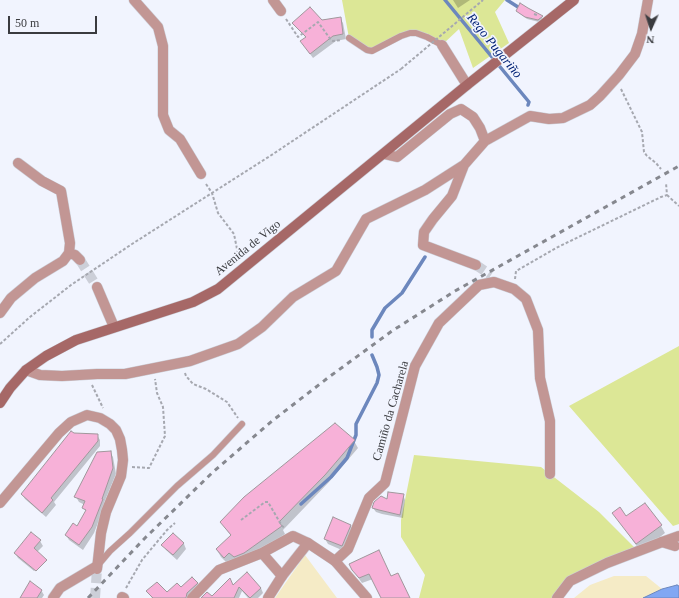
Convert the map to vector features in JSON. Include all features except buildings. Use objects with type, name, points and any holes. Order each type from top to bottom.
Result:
[{"type":"main road","name":"Avenida de Vigo","points":[[0,403],[10,388],[26,370],[46,356],[76,340],[192,302],[218,289],[510,50],[574,0]]},
{"type":"street","points":[[134,0],[158,27],[163,46],[163,115],[169,130],[180,139],[201,174]]},
{"type":"street","points":[[274,0],[281,11]]},
{"type":"street","points":[[26,370],[40,376],[125,374],[183,362],[238,344],[262,328],[293,297],[336,271],[366,219],[425,190],[464,165],[485,141],[530,116],[549,119],[563,118],[590,105],[613,81],[634,54],[642,34],[648,0]]},
{"type":"street","points":[[442,45],[470,83]]},
{"type":"street","points":[[384,154],[397,157],[450,114],[461,109],[473,117],[480,128],[485,141]]},
{"type":"street","points":[[0,313],[10,298],[35,278],[63,260],[69,253],[70,243],[61,191],[42,181],[18,163]]},
{"type":"street","points":[[464,165],[452,196],[424,232],[423,245],[476,265]]},
{"type":"street","points":[[69,253],[75,255],[80,260]]},
{"type":"street","points":[[491,275],[514,288],[526,299],[538,330],[540,378],[550,421],[550,474]]},
{"type":"street","name":"Camiño da Cacharela","points":[[335,561],[348,549],[369,498],[385,483],[415,366],[439,323],[479,285],[494,282],[514,288]]},
{"type":"street","points":[[97,287],[114,327]]},
{"type":"street","points":[[0,503],[59,433],[71,422],[87,415],[100,418],[116,430],[120,439],[122,450],[121,471],[115,493],[106,512],[101,533],[97,567],[60,588],[53,598]]},
{"type":"street","points":[[192,598],[219,570],[262,553],[293,536],[308,543],[335,561],[367,598]]},
{"type":"street","points":[[557,598],[570,581],[607,563],[662,542],[678,544]]},
{"type":"street","points":[[268,598],[282,576],[308,543]]},
{"type":"street","points":[[262,553],[282,576]]},
{"type":"lane","points":[[349,38],[367,50],[372,51],[410,33],[416,33],[427,37],[442,45]]},
{"type":"lane","points":[[97,567],[110,551],[177,486],[213,455],[242,424]]},
{"type":"path","points":[[0,344],[30,317],[72,285],[132,244],[401,69],[483,0]]},
{"type":"path","points":[[281,11],[298,37],[318,22],[332,41],[349,38]]},
{"type":"path","points":[[534,14],[537,16]]},
{"type":"path","points":[[613,81],[622,90],[642,132],[644,152],[661,169]]},
{"type":"path","points":[[201,174],[212,193],[218,213],[234,234],[238,257],[243,269]]},
{"type":"path","points":[[666,183],[667,195],[679,206]]},
{"type":"path","points":[[514,288],[516,271],[558,247],[661,196],[667,195]]},
{"type":"path","points":[[183,362],[186,376],[193,384],[206,388],[227,402],[242,424]]},
{"type":"path","points":[[121,471],[132,467],[149,468],[165,436],[163,407],[157,393],[154,368]]},
{"type":"path","points":[[94,391],[102,405]]},
{"type":"path","points":[[241,520],[265,502],[268,502],[282,526],[293,536]]},
{"type":"path","points":[[123,597],[142,560],[167,530],[175,523]]},
{"type":"green space","points":[[342,0],[505,0],[495,12],[509,43],[473,68],[459,29],[442,45],[410,33],[372,51],[349,38]]},
{"type":"green space","points":[[679,346],[679,524],[673,526],[569,406]]},
{"type":"green space","points":[[414,455],[541,467],[599,512],[634,547],[568,577],[552,598],[419,598],[425,575],[401,537],[401,520]]},
{"type":"sand","points":[[305,555],[337,598],[275,598]]},
{"type":"sand","points":[[614,576],[646,576],[662,589],[643,598],[574,598],[590,585]]},
{"type":"water","points":[[677,585],[679,586],[679,598],[643,598],[662,589]]},
{"type":"waterway","name":"Rego Pugariño","points":[[445,0],[529,102],[528,105]]},
{"type":"waterway","points":[[507,0],[518,7]]},
{"type":"waterway","name":"Rego Pugariño","points":[[372,337],[372,330],[385,308],[402,293],[425,257]]},
{"type":"waterway","name":"Rego Pugariño","points":[[301,504],[331,477],[347,458],[356,435],[356,424],[377,383],[379,375],[372,355]]},
{"type":"tunnel","points":[[80,260],[97,287]]},
{"type":"tunnel","points":[[476,265],[491,275]]},
{"type":"tunnel","points":[[95,598],[97,569]]},
{"type":"railway","points":[[88,598],[145,538],[213,472],[272,421],[329,377],[392,331],[455,291],[679,166]]}]
